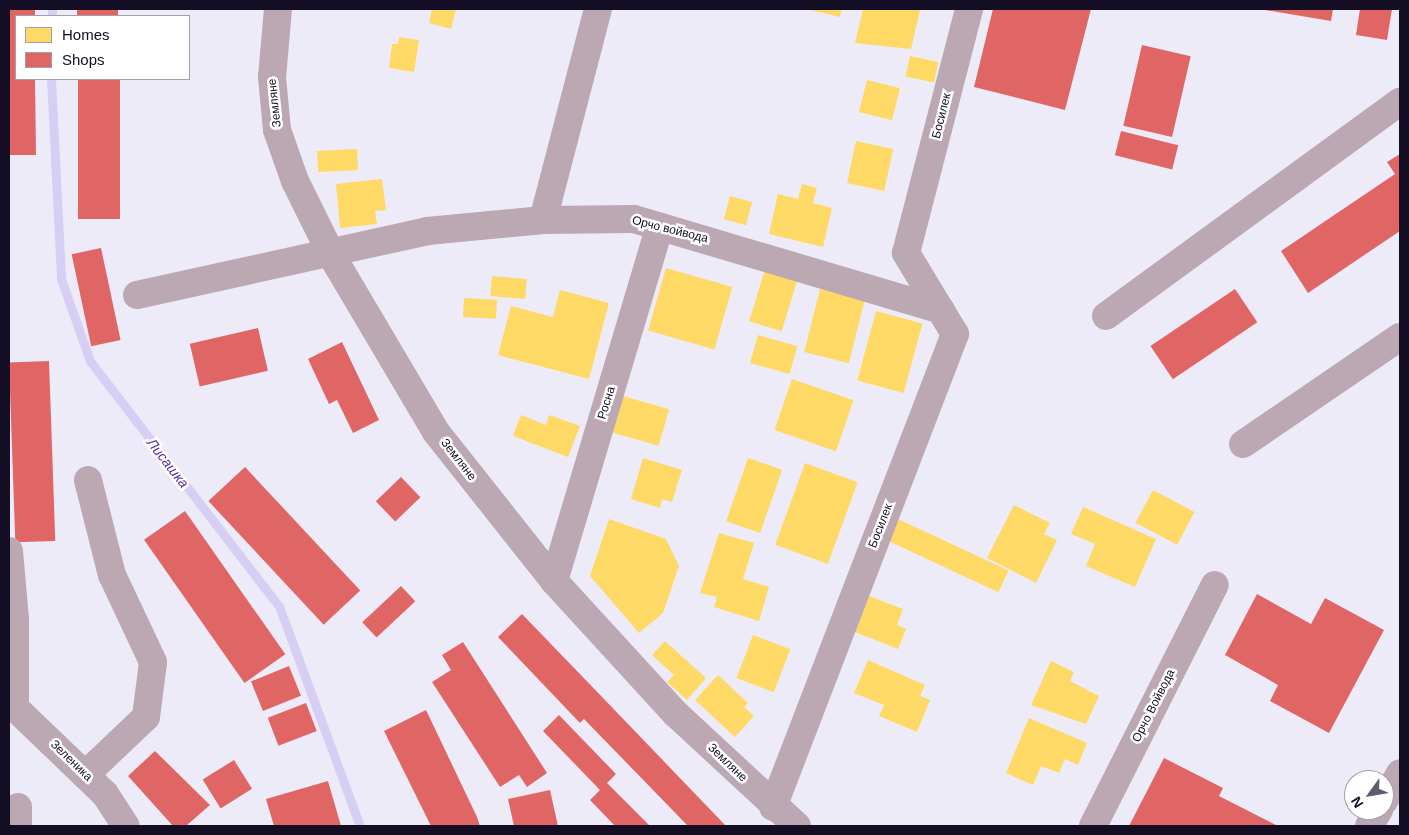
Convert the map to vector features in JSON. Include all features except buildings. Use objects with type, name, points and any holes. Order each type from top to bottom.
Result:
[{"type":"street","name":"Земляне","points":[[278,9],[272,77],[277,130],[295,181],[332,256],[436,432],[554,581],[676,714],[773,807],[797,826]]},
{"type":"street","points":[[543,220],[598,9]]},
{"type":"street","name":"Босилек","points":[[897,296],[906,253],[969,9]]},
{"type":"street","points":[[1106,316],[1400,102]]},
{"type":"street","name":"Орчо войвода","points":[[137,295],[332,256],[427,231],[543,220],[634,219],[941,310]]},
{"type":"street","name":"Росна","points":[[554,581],[660,226]]},
{"type":"street","name":"Босилек","points":[[773,807],[955,334],[906,253]]},
{"type":"street","points":[[1243,444],[1400,338]]},
{"type":"street","points":[[85,775],[146,717],[153,662],[112,575],[88,480]]},
{"type":"street","points":[[9,551],[15,620],[12,704]]},
{"type":"street","name":"Орчо Войвода","points":[[1093,826],[1215,585]]},
{"type":"street","name":"Зеленика","points":[[12,704],[85,775],[126,826]]},
{"type":"waterway","name":"Лисашка","points":[[52,9],[52,15]]},
{"type":"waterway","name":"Лисашка","points":[[51,80],[61,279],[90,361],[279,606],[360,826]]}]
